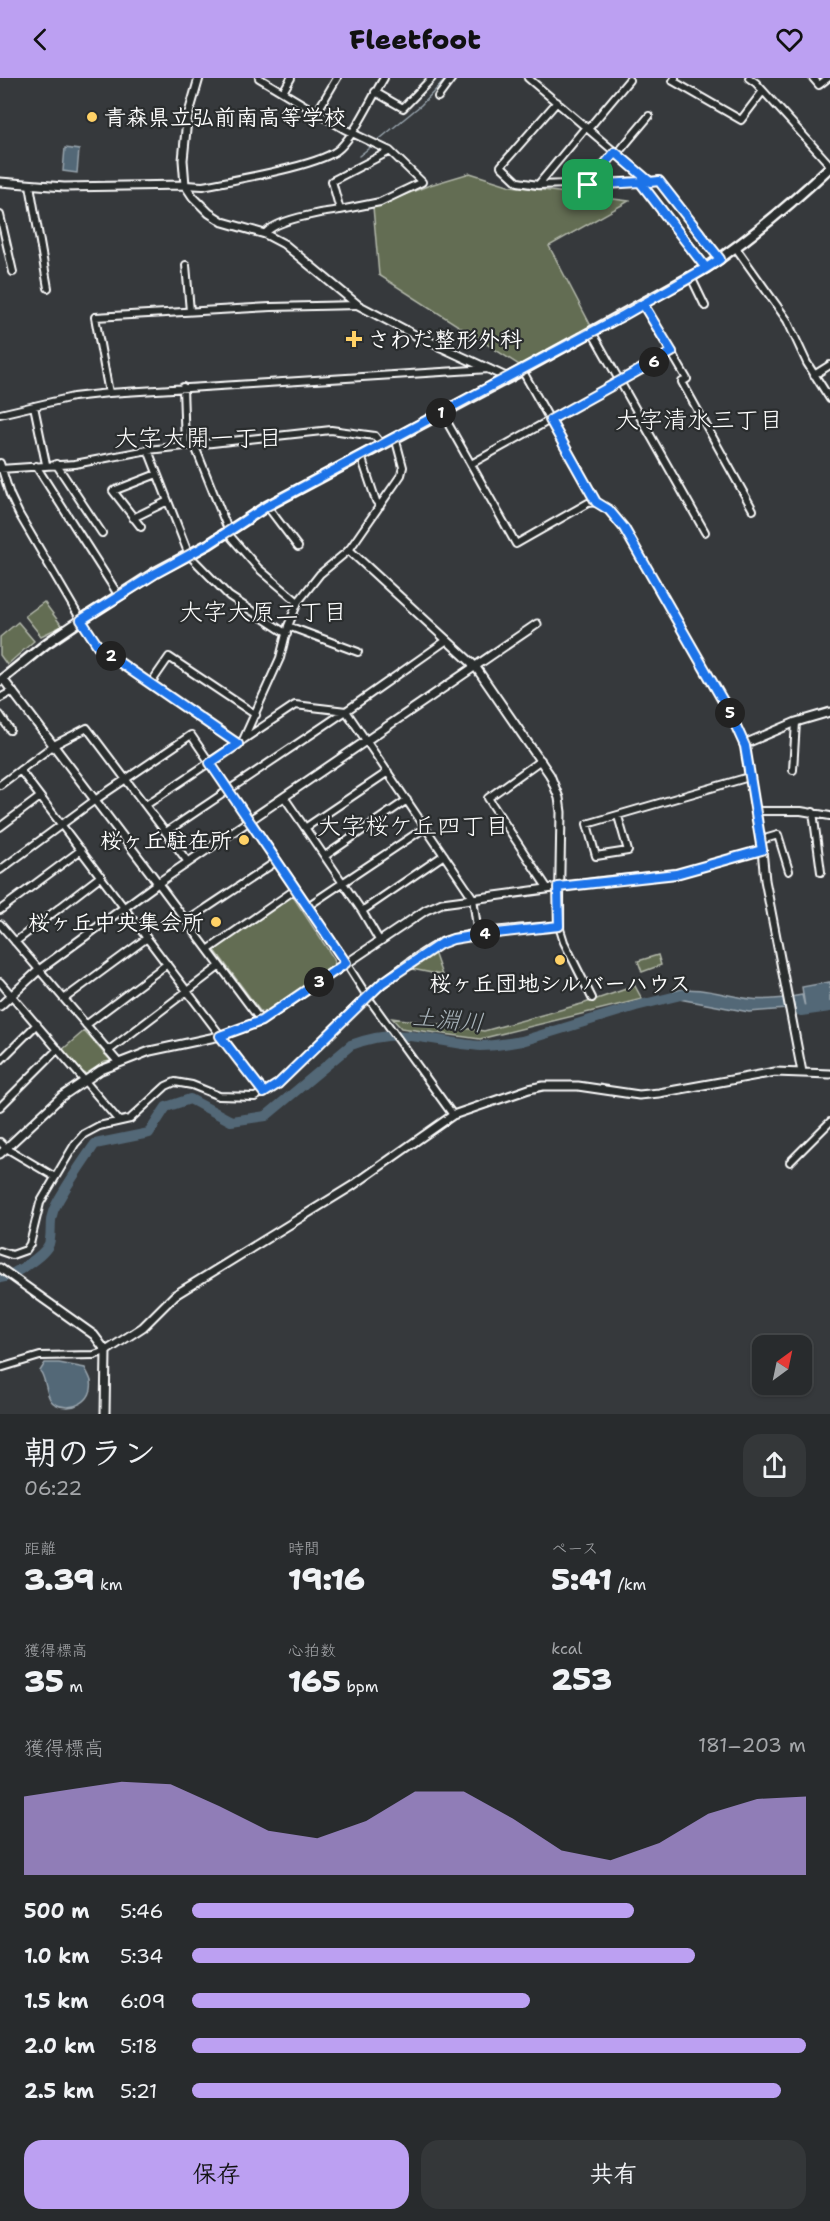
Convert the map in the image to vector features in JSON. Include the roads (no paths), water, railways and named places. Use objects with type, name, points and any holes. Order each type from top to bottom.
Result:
[{"type":"main road","points":[[2,680],[47,643],[81,620],[267,506],[508,378],[706,268],[736,248],[797,199],[830,166]]},
{"type":"street","points":[[199,78],[184,137],[185,185],[209,213],[223,222],[265,234],[284,244],[358,305],[415,335],[508,378]]},
{"type":"street","points":[[259,78],[351,132],[390,150],[422,182],[380,202],[320,212],[276,225],[268,229],[265,234]]},
{"type":"street","points":[[283,92],[291,78]]},
{"type":"street","points":[[317,112],[337,78]]},
{"type":"street","points":[[0,182],[64,187],[203,186],[311,162],[334,153],[351,132],[384,78]]},
{"type":"street","points":[[375,92],[403,108],[432,78]]},
{"type":"street","points":[[438,97],[452,78]]},
{"type":"street","points":[[528,78],[650,182]]},
{"type":"street","points":[[675,78],[674,81],[741,120],[763,91]]},
{"type":"street","points":[[749,78],[830,166]]},
{"type":"street","points":[[813,78],[819,85],[828,78]]},
{"type":"street","points":[[538,185],[629,80]]},
{"type":"street","points":[[557,102],[501,166],[518,182],[538,185],[659,181],[720,259]]},
{"type":"street","points":[[588,185],[649,116]]},
{"type":"street","points":[[340,210],[332,181],[390,150]]},
{"type":"street","points":[[640,182],[706,268]]},
{"type":"street","points":[[30,185],[48,288]]},
{"type":"street","points":[[0,214],[13,272]]},
{"type":"street","points":[[736,248],[787,320],[814,375],[830,399]]},
{"type":"street","points":[[186,265],[190,311]]},
{"type":"street","points":[[691,276],[705,306]]},
{"type":"street","points":[[643,304],[687,379],[682,382],[753,510]]},
{"type":"street","points":[[109,393],[95,317],[358,305]]},
{"type":"street","points":[[592,332],[705,532]]},
{"type":"street","points":[[471,464],[672,352]]},
{"type":"street","points":[[814,375],[830,364]]},
{"type":"street","points":[[0,414],[73,397],[109,393],[489,369]]},
{"type":"street","points":[[522,370],[596,502],[609,510],[624,528],[731,715],[745,746],[765,880],[802,1072]]},
{"type":"street","points":[[183,387],[185,446]]},
{"type":"street","points":[[34,406],[46,464]]},
{"type":"street","points":[[442,413],[516,544],[588,503],[596,502]]},
{"type":"street","points":[[241,742],[100,649],[19,514],[1,467],[75,464],[148,450],[331,430],[375,436],[382,445]]},
{"type":"street","points":[[241,742],[280,658],[288,626],[298,602],[320,574],[349,550],[401,475],[403,467],[395,437]]},
{"type":"street","points":[[194,444],[231,537],[258,568],[298,602]]},
{"type":"street","points":[[148,450],[189,555],[228,596],[287,634]]},
{"type":"street","points":[[361,456],[376,501],[380,506]]},
{"type":"street","points":[[56,464],[102,533]]},
{"type":"street","points":[[36,465],[119,596]]},
{"type":"street","points":[[141,527],[113,491],[157,474]]},
{"type":"street","points":[[133,518],[168,501]]},
{"type":"street","points":[[267,506],[298,547]]},
{"type":"street","points":[[349,550],[475,666],[541,760],[555,786],[561,812],[559,926],[564,942],[592,998]]},
{"type":"street","points":[[0,1006],[39,970],[124,907],[537,624]]},
{"type":"street","points":[[288,626],[358,652]]},
{"type":"street","points":[[166,832],[447,640]]},
{"type":"street","points":[[151,684],[169,657],[255,715]]},
{"type":"street","points":[[2,680],[13,691],[261,1021]]},
{"type":"street","points":[[0,698],[13,691]]},
{"type":"street","points":[[146,806],[295,705],[346,711],[473,898],[478,935]]},
{"type":"street","points":[[745,746],[749,742],[796,722],[830,712]]},
{"type":"street","points":[[0,715],[10,730]]},
{"type":"street","points":[[793,770],[796,722]]},
{"type":"street","points":[[0,785],[54,746],[87,728],[188,862]]},
{"type":"street","points":[[0,870],[61,824],[191,735],[367,996],[453,1115]]},
{"type":"street","points":[[541,760],[488,798],[548,889]]},
{"type":"street","points":[[20,770],[264,1093]]},
{"type":"street","points":[[305,828],[388,772]]},
{"type":"street","points":[[618,816],[628,851],[596,856],[587,824],[749,777]]},
{"type":"street","points":[[0,827],[40,797]]},
{"type":"street","points":[[284,797],[362,911],[379,940]]},
{"type":"street","points":[[325,856],[407,800]]},
{"type":"street","points":[[755,811],[813,812],[830,816]]},
{"type":"street","points":[[813,812],[821,872]]},
{"type":"street","points":[[308,906],[426,827]]},
{"type":"street","points":[[760,840],[778,835],[789,871]]},
{"type":"street","points":[[0,910],[81,850]]},
{"type":"street","points":[[0,1155],[61,1096],[85,1080],[118,1062],[150,1051],[220,1036],[261,1021],[379,940],[426,910],[442,903],[676,874],[762,850]]},
{"type":"street","points":[[362,911],[444,855]]},
{"type":"street","points":[[187,921],[277,861]]},
{"type":"street","points":[[15,942],[101,876]]},
{"type":"street","points":[[208,950],[296,889]]},
{"type":"street","points":[[0,924],[118,1062]]},
{"type":"street","points":[[0,1251],[12,1255],[26,1250],[30,1244],[40,1203],[75,1144],[84,1134],[99,1126],[130,1119],[166,1086],[175,1082],[192,1084],[219,1096],[255,1097],[278,1084],[382,983],[440,944],[453,939],[478,935],[559,926]]},
{"type":"street","points":[[64,999],[147,938]]},
{"type":"street","points":[[86,1025],[167,964]]},
{"type":"street","points":[[108,1050],[220,966]]},
{"type":"street","points":[[0,982],[119,1121]]},
{"type":"street","points":[[0,1060],[37,1024]]},
{"type":"street","points":[[0,1107],[58,1049]]},
{"type":"street","points":[[0,1368],[40,1356],[94,1356],[106,1351],[143,1326],[175,1295],[352,1186],[453,1115],[543,1086],[578,1086],[639,1095],[753,1075],[802,1072],[830,1074]]},
{"type":"street","points":[[790,1162],[830,1122]]},
{"type":"street","points":[[0,1142],[6,1148],[55,1177]]},
{"type":"street","points":[[3,1270],[94,1335],[106,1351],[105,1414]]},
{"type":"water","points":[[65,148],[79,150],[77,173],[63,171]]},
{"type":"water","points":[[830,982],[830,1005],[801,1008],[801,1010],[807,1010],[795,1012],[787,1009],[749,1012],[674,998],[673,991],[702,990],[757,1000],[802,995],[805,1007],[802,987]]},
{"type":"water","points":[[45,1363],[85,1368],[91,1379],[91,1388],[86,1399],[68,1407],[55,1404],[49,1398],[40,1371]]},
{"type":"waterway","points":[[376,142],[421,105],[447,78]]},
{"type":"waterway","points":[[359,156],[373,145]]},
{"type":"waterway","name":"土淵川","points":[[0,1278],[28,1265],[46,1249],[49,1244],[54,1209],[95,1144],[149,1133],[166,1107],[190,1099],[231,1121],[266,1116],[351,1045],[369,1039],[401,1035],[480,1046],[501,1044],[522,1041],[636,1006],[685,994]]},
{"type":"waterway","name":"土淵川","points":[[795,1008],[801,1011],[830,1007]]},
{"type":"place","name":"青森県立弘前南高等学校","points":[[92,117]]},
{"type":"place","name":"さわだ整形外科","points":[[354,339]]},
{"type":"place","name":"桜ヶ丘駐在所","points":[[244,840]]},
{"type":"place","name":"桜ヶ丘中央集会所","points":[[216,922]]},
{"type":"place","name":"桜ヶ丘団地シルバーハウス","points":[[560,960]]},
{"type":"district","name":"大字清水三丁目","points":[[699,420]]},
{"type":"district","name":"大字大開一丁目","points":[[198,438]]},
{"type":"district","name":"大字大原二丁目","points":[[263,612]]},
{"type":"district","name":"大字桜ケ丘四丁目","points":[[413,826]]}]
